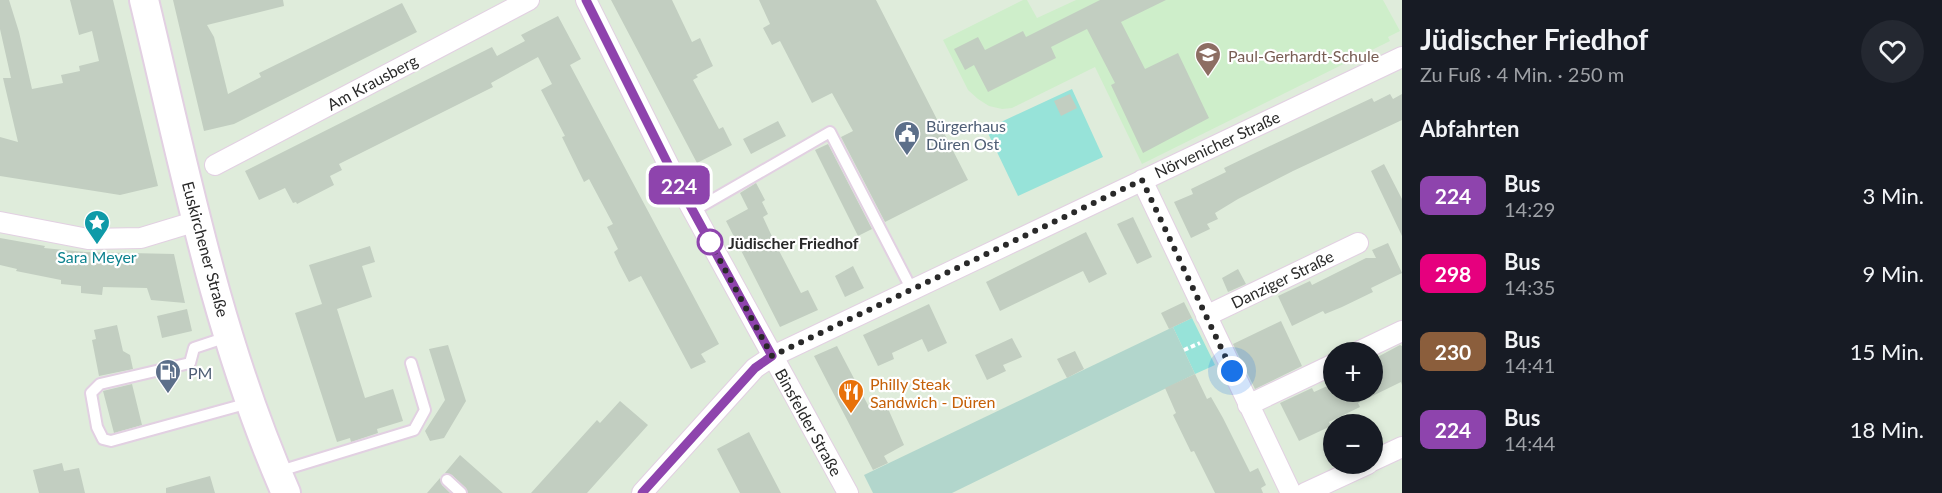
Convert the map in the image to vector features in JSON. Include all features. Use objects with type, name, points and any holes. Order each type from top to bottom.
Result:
[{"type":"street","name":"Euskirchener Straße","points":[[144,0],[197,221],[229,337],[250,403],[281,483]]},
{"type":"street","name":"Am Krausberg","points":[[215,165],[529,0]]},
{"type":"street","name":"Binsfelder Straße","points":[[586,0],[693,211],[848,493]]},
{"type":"street","name":"Nörvenicher Straße","points":[[642,493],[755,368],[772,356],[1402,57]]},
{"type":"street","points":[[1142,180],[1291,493]]},
{"type":"street","points":[[0,222],[88,239],[141,238],[197,221]]},
{"type":"street","name":"Danziger Straße","points":[[1206,316],[1358,243]]},
{"type":"street","points":[[1379,342],[1402,331]]},
{"type":"street","points":[[1248,405],[1323,369]]},
{"type":"street","points":[[1383,456],[1402,447]]},
{"type":"street","points":[[1305,493],[1346,474]]},
{"type":"lane","points":[[693,211],[830,132],[912,290]]},
{"type":"lane","points":[[229,337],[194,348],[191,351],[190,363],[100,384],[91,393],[97,427],[103,439],[111,441],[250,403]]},
{"type":"lane","points":[[281,483],[414,430],[425,410],[411,363]]},
{"type":"lane","points":[[447,480],[461,493]]},
{"type":"shaded area","name":"Paul-Gerhardt-Schule","points":[[1027,0],[1037,18],[1076,0],[1383,0],[1400,31],[1388,37],[1390,41],[1142,164],[1095,67],[1012,108],[1002,109],[989,106],[968,90],[943,40]]},
{"type":"shaded area","points":[[1072,89],[1103,157],[1018,196],[986,129]]},
{"type":"shaded area","points":[[1192,318],[1215,365],[1195,374],[1173,327]]},
{"type":"shaded area","points":[[1173,327],[1195,374],[952,493],[873,493],[864,475]]},
{"type":"building","points":[[0,0],[9,0],[32,89],[63,83],[61,75],[80,71],[79,66],[99,61],[92,31],[79,35],[70,0],[113,0],[158,186],[120,195],[0,176],[0,137],[18,142],[3,78],[11,78],[0,29]]},
{"type":"building","points":[[173,0],[283,0],[284,6],[207,25],[214,37],[228,94],[261,77],[259,73],[402,3],[417,32],[234,124],[204,131]]},
{"type":"building","points":[[611,0],[672,0],[692,42],[700,38],[713,66],[696,75],[698,77],[693,80],[719,129],[723,127],[732,145],[697,163]]},
{"type":"building","points":[[759,0],[876,0],[968,180],[885,222],[841,137],[853,131],[832,93],[812,103],[780,41],[772,45],[763,28],[770,24]]},
{"type":"building","points":[[1100,0],[1166,0],[1121,22],[1145,69],[1178,53],[1209,118],[1143,153],[1111,85],[1115,83],[1087,29],[1051,47],[1056,58],[988,92],[974,65],[965,70],[954,49],[978,37],[985,50],[1023,31],[1026,37]]},
{"type":"building","points":[[558,16],[581,59],[570,65],[719,344],[701,354],[706,362],[691,369],[641,276],[629,282],[619,263],[614,252],[618,249],[607,227],[613,224],[589,179],[584,182],[562,137],[565,136],[541,90],[552,84],[538,57],[491,83],[493,87],[339,164],[342,170],[330,176],[334,185],[297,204],[293,203],[285,188],[259,200],[245,171],[492,47],[497,56],[525,41],[521,35]]},
{"type":"building","points":[[1070,94],[1077,108],[1061,116],[1054,101]]},
{"type":"building","points":[[1390,94],[1393,99],[1402,94],[1402,120],[1238,199],[1215,213],[1218,219],[1207,224],[1210,229],[1191,238],[1174,202],[1193,194],[1191,189],[1226,172],[1224,168],[1253,154],[1372,98],[1374,102]]},
{"type":"building","points":[[778,121],[786,136],[751,154],[743,139]]},
{"type":"building","points":[[828,144],[872,229],[858,236],[815,150]]},
{"type":"building","points":[[1384,164],[1402,199],[1402,236],[1371,171]]},
{"type":"building","points":[[756,183],[765,200],[762,202],[768,214],[763,217],[775,243],[801,293],[808,290],[818,310],[780,327],[726,221],[748,209],[740,193]]},
{"type":"building","points":[[1133,217],[1152,257],[1137,264],[1117,224]]},
{"type":"building","points":[[1086,232],[1107,274],[1089,283],[1083,271],[1000,311],[986,282]]},
{"type":"building","points":[[0,238],[45,246],[44,248],[85,252],[174,254],[185,303],[151,300],[147,288],[103,287],[102,295],[81,293],[81,286],[61,284],[61,280],[16,271],[17,269],[0,265]]},
{"type":"building","points":[[1388,243],[1402,273],[1371,288],[1373,292],[1342,307],[1325,314],[1323,311],[1292,326],[1278,296],[1310,281],[1312,285],[1366,258],[1376,258],[1372,250]]},
{"type":"building","points":[[370,246],[375,262],[362,266],[372,297],[337,309],[365,398],[393,389],[403,421],[377,429],[378,433],[351,442],[350,438],[337,442],[295,313],[322,304],[309,265]]},
{"type":"building","points":[[853,266],[864,288],[845,297],[835,276]]},
{"type":"building","points":[[1238,269],[1246,284],[1228,292],[1222,278]]},
{"type":"building","points":[[1184,302],[1192,318],[1169,329],[1161,313]]},
{"type":"building","points":[[929,304],[947,343],[928,352],[922,339],[892,353],[894,359],[878,366],[863,335]]},
{"type":"building","points":[[187,309],[192,331],[162,338],[157,316]]},
{"type":"building","points":[[1281,321],[1302,366],[1255,389],[1233,344]]},
{"type":"building","points":[[117,325],[123,351],[130,355],[133,369],[99,376],[92,340],[96,339],[94,330]]},
{"type":"building","points":[[1012,338],[1022,357],[1003,365],[1006,371],[987,380],[975,355]]},
{"type":"building","points":[[448,345],[466,401],[444,438],[430,441],[425,431],[445,400],[429,349]]},
{"type":"building","points":[[837,346],[869,407],[878,403],[880,407],[886,404],[904,445],[884,456],[888,463],[873,470],[814,356]]},
{"type":"building","points":[[1402,346],[1402,385],[1401,382],[1383,391],[1383,354]]},
{"type":"building","points":[[1075,351],[1084,369],[1067,378],[1057,359]]},
{"type":"building","points":[[1195,374],[1207,399],[1211,397],[1223,418],[1250,472],[1258,468],[1266,485],[1261,488],[1263,493],[1215,493],[1194,451],[1191,452],[1173,415],[1176,413],[1165,388]]},
{"type":"building","points":[[132,384],[142,425],[114,433],[103,391]]},
{"type":"building","points":[[1312,388],[1314,392],[1323,388],[1323,402],[1360,402],[1358,403],[1360,407],[1346,414],[1323,414],[1323,430],[1299,441],[1280,403]]},
{"type":"building","points":[[620,401],[648,425],[587,493],[531,493],[597,420],[600,423]]},
{"type":"building","points":[[749,432],[781,493],[740,493],[717,449]]},
{"type":"building","points":[[460,455],[503,493],[468,493],[466,488],[452,475],[445,473]]},
{"type":"building","points":[[62,463],[64,471],[79,468],[85,493],[39,493],[33,470]]},
{"type":"building","points":[[210,476],[215,493],[166,493],[166,488]]},
{"type":"building","points":[[440,478],[442,485],[450,493],[427,493]]},
{"type":"bus line","name":"224","points":[[586,0],[675,178],[772,356],[755,368],[642,493]]},
{"type":"place","name":"Paul-Gerhardt-Schule","points":[[1208,78]]},
{"type":"place","name":"Bürgerhaus Düren Ost","points":[[907,157]]},
{"type":"place","name":"Jüdischer Friedhof","points":[[710,242]]},
{"type":"place","name":"Sara Meyer","points":[[97,246]]},
{"type":"place","name":"PM","points":[[168,395]]},
{"type":"place","name":"Philly Steak Sandwich - Düren","points":[[851,415]]},
{"type":"route","points":[[710,242],[772,356],[1142,180],[1232,371]]}]
